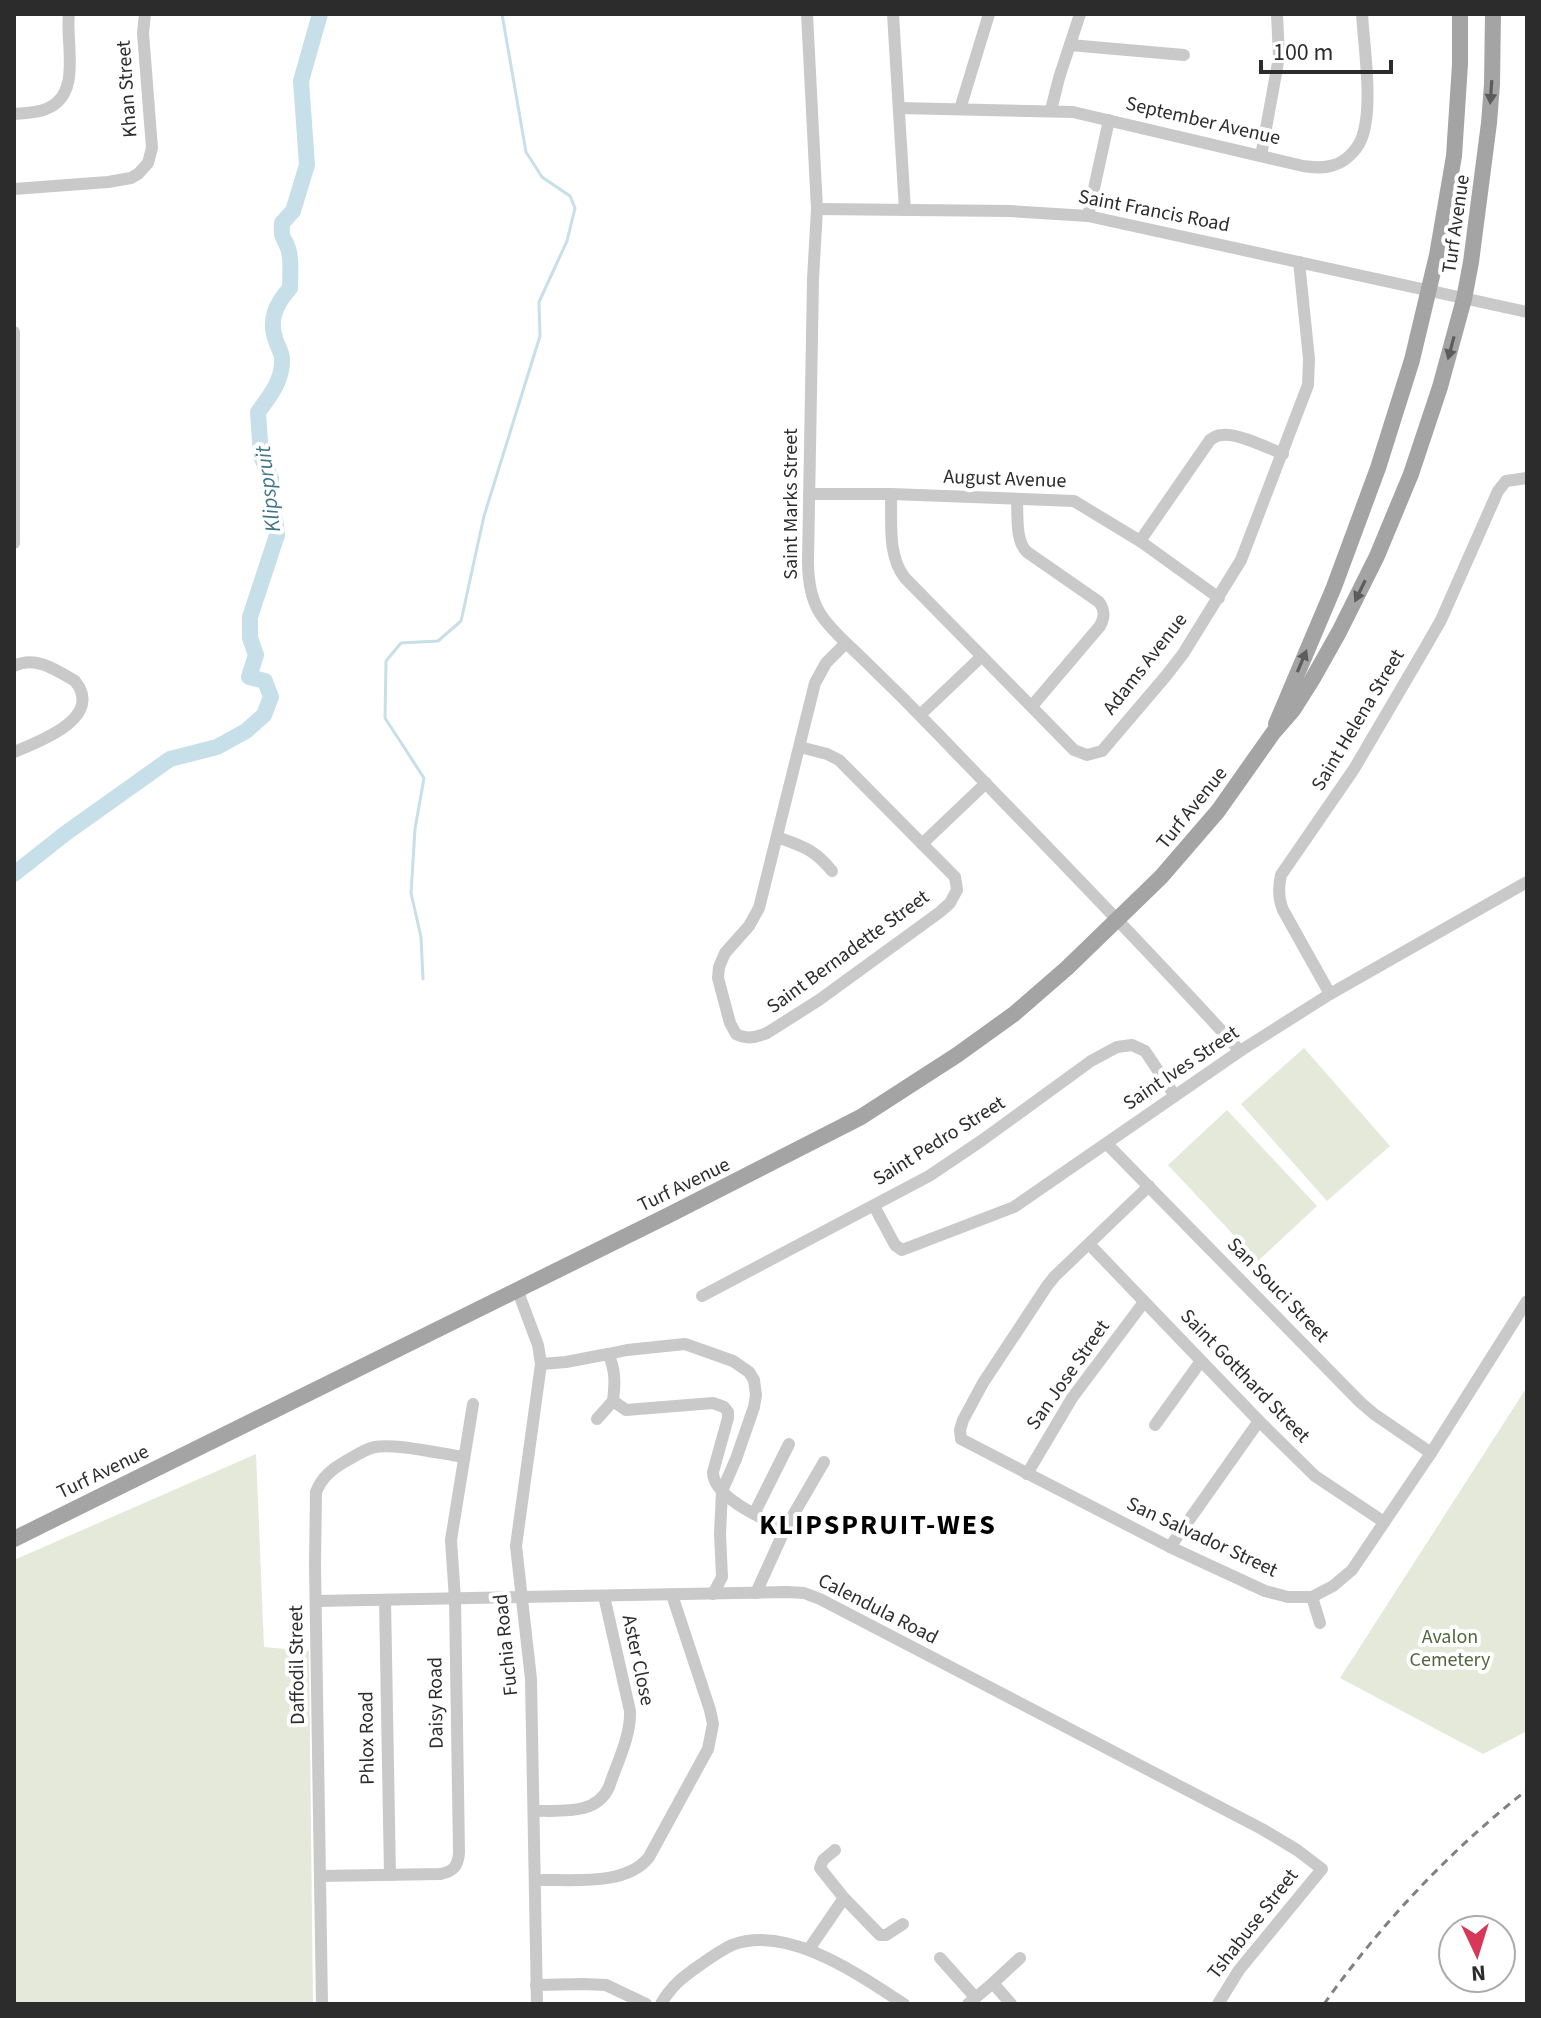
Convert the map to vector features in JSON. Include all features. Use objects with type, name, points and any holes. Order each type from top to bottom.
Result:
[{"type":"main road","name":"Turf Avenue","points":[[1273,733],[1334,587],[1383,454],[1430,292],[1454,156],[1460,14]]},
{"type":"main road","name":"Turf Avenue","points":[[14,1539],[809,1145],[898,1094],[1014,1014],[1067,968],[1186,850],[1293,710],[1312,680],[1377,556],[1406,488],[1426,433],[1464,299],[1489,123],[1493,14]]},
{"type":"street","points":[[14,114],[46,110],[66,91],[70,72],[69,14]]},
{"type":"street","name":"Khan Street","points":[[14,189],[120,181],[131,178],[148,163],[152,148],[143,33],[145,14]]},
{"type":"street","name":"Saint Marks Street","points":[[807,14],[817,209],[808,573],[811,591],[822,618],[1118,919],[1240,1051]]},
{"type":"street","points":[[893,14],[905,210]]},
{"type":"street","points":[[960,109],[989,14]]},
{"type":"street","points":[[1051,110],[1080,14]]},
{"type":"street","points":[[1261,156],[1279,57],[1277,14]]},
{"type":"street","name":"September Avenue","points":[[899,108],[1073,112],[1320,168],[1336,165],[1349,157],[1360,142],[1366,109],[1362,14]]},
{"type":"street","points":[[1070,45],[1184,55]]},
{"type":"street","points":[[1088,216],[1109,120]]},
{"type":"street","name":"Saint Francis Road","points":[[817,209],[1009,211],[1088,216],[1464,299]]},
{"type":"street","name":"Adams Avenue","points":[[891,494],[893,553],[901,573],[1074,750],[1087,755],[1102,751],[1183,654],[1249,543],[1304,399],[1309,374],[1299,262]]},
{"type":"street","points":[[1464,299],[1527,312]]},
{"type":"street","points":[[14,332],[14,543]]},
{"type":"street","points":[[1140,541],[1210,440],[1221,435],[1232,435],[1283,454]]},
{"type":"street","name":"Saint Helena Street","points":[[1330,994],[1283,910],[1278,891],[1281,875],[1354,769],[1441,620],[1498,491],[1506,481],[1527,478]]},
{"type":"street","name":"August Avenue","points":[[809,494],[1074,501],[1140,541],[1219,598]]},
{"type":"street","points":[[1017,499],[1022,547],[1099,602],[1104,614],[1100,626],[1032,706]]},
{"type":"street","name":"Saint Bernadette Street","points":[[846,643],[826,663],[815,683],[759,908],[749,926],[725,953],[719,967],[718,978],[732,1030],[746,1037],[758,1037],[779,1027],[950,903],[957,890],[955,877],[922,844]]},
{"type":"street","points":[[920,715],[981,657]]},
{"type":"street","points":[[14,666],[26,661],[39,663],[75,681],[81,695],[79,710],[64,728],[14,752]]},
{"type":"street","points":[[800,747],[839,760],[922,844],[986,783]]},
{"type":"street","points":[[777,837],[810,849],[832,871]]},
{"type":"street","name":"Saint Ives Street","points":[[874,1206],[897,1248],[902,1250],[1014,1207],[1240,1051],[1330,994],[1527,882]]},
{"type":"street","name":"Saint Pedro Street","points":[[702,1296],[939,1170],[1091,1061],[1117,1047],[1132,1045],[1145,1051],[1175,1096]]},
{"type":"street","name":"San Souci Street","points":[[1107,1144],[1360,1402],[1431,1453]]},
{"type":"street","points":[[1089,1244],[1149,1186]]},
{"type":"street","name":"Saint Gotthard Street","points":[[1089,1244],[1315,1476],[1384,1522]]},
{"type":"street","name":"San Salvador Street","points":[[1089,1244],[1047,1286],[997,1360],[963,1420],[962,1441],[1170,1547],[1272,1593],[1312,1597]]},
{"type":"street","name":"Fuchia Road","points":[[517,1289],[538,1345],[541,1364],[516,1536],[531,1679],[537,2004]]},
{"type":"street","points":[[1320,1623],[1312,1597],[1333,1586],[1352,1570],[1431,1453],[1527,1301]]},
{"type":"street","name":"San Jose Street","points":[[1027,1474],[1072,1398],[1144,1302]]},
{"type":"street","points":[[541,1364],[685,1344],[733,1361],[749,1372],[754,1380],[756,1395],[736,1459],[722,1491],[722,1577],[713,1594]]},
{"type":"street","points":[[597,1419],[613,1401],[615,1375],[608,1354]]},
{"type":"street","points":[[1155,1425],[1201,1361]]},
{"type":"street","points":[[613,1401],[626,1410],[713,1403],[727,1410],[728,1418],[712,1473],[715,1483],[732,1500],[785,1529]]},
{"type":"street","name":"Daisy Road","points":[[321,1876],[445,1874],[455,1867],[458,1858],[455,1599],[451,1540],[473,1404]]},
{"type":"street","points":[[1170,1547],[1259,1421]]},
{"type":"street","points":[[754,1514],[789,1444]]},
{"type":"street","name":"Daffodil Street","points":[[322,2004],[315,1498],[327,1474],[374,1447],[464,1457]]},
{"type":"street","points":[[756,1593],[785,1529],[824,1462]]},
{"type":"street","name":"Calendula Road","points":[[316,1601],[796,1592],[820,1599],[1262,1829],[1322,1869]]},
{"type":"street","points":[[535,1880],[606,1878],[624,1875],[638,1868],[649,1857],[708,1749],[712,1717],[672,1595]]},
{"type":"street","name":"Aster Close","points":[[534,1811],[584,1809],[597,1804],[609,1787],[626,1737],[630,1711],[604,1596]]},
{"type":"street","name":"Phlox Road","points":[[385,1600],[390,1875]]},
{"type":"street","points":[[835,1850],[823,1860],[820,1868],[844,1898],[882,1936],[903,1924]]},
{"type":"street","name":"Tshabuse Street","points":[[1218,2004],[1239,1970],[1322,1869]]},
{"type":"street","points":[[809,1949],[844,1898]]},
{"type":"street","points":[[661,2004],[677,1982],[734,1945],[777,1942],[809,1949],[904,2004]]},
{"type":"street","points":[[940,1958],[972,2001],[1020,1958]]},
{"type":"street","points":[[993,1983],[1011,2004]]},
{"type":"street","points":[[536,1985],[606,1985],[646,2004]]},
{"type":"green space","points":[[1304,1048],[1390,1146],[1327,1201],[1241,1104]]},
{"type":"green space","points":[[1227,1110],[1317,1206],[1258,1261],[1168,1165]]},
{"type":"green space","name":"Avalon Cemetery","points":[[1527,1387],[1527,1731],[1483,1754],[1340,1678]]},
{"type":"green space","points":[[256,1454],[264,1647],[309,1651],[313,2004],[14,2004],[14,1560]]},
{"type":"waterway","name":"Klipspruit","points":[[14,874],[170,759],[217,747],[246,731],[264,715],[271,697],[265,681],[249,677],[256,655],[250,638],[250,617],[277,535],[271,509],[271,478],[261,456],[258,412],[275,387],[282,367],[273,326],[277,306],[290,288],[290,258],[282,235],[282,223],[293,211],[307,165],[301,81],[320,14]]},
{"type":"waterway","points":[[423,979],[421,937],[411,893],[415,829],[424,778],[385,718],[386,661],[401,643],[438,641],[461,621],[484,516],[540,336],[539,302],[567,241],[575,208],[570,196],[542,177],[526,152],[502,14]]},
{"type":"railway","points":[[1324,2004],[1369,1945],[1418,1890],[1471,1838],[1527,1790]]},
{"type":"district","name":"KLIPSPRUIT-WES","points":[[878,1525]]}]
